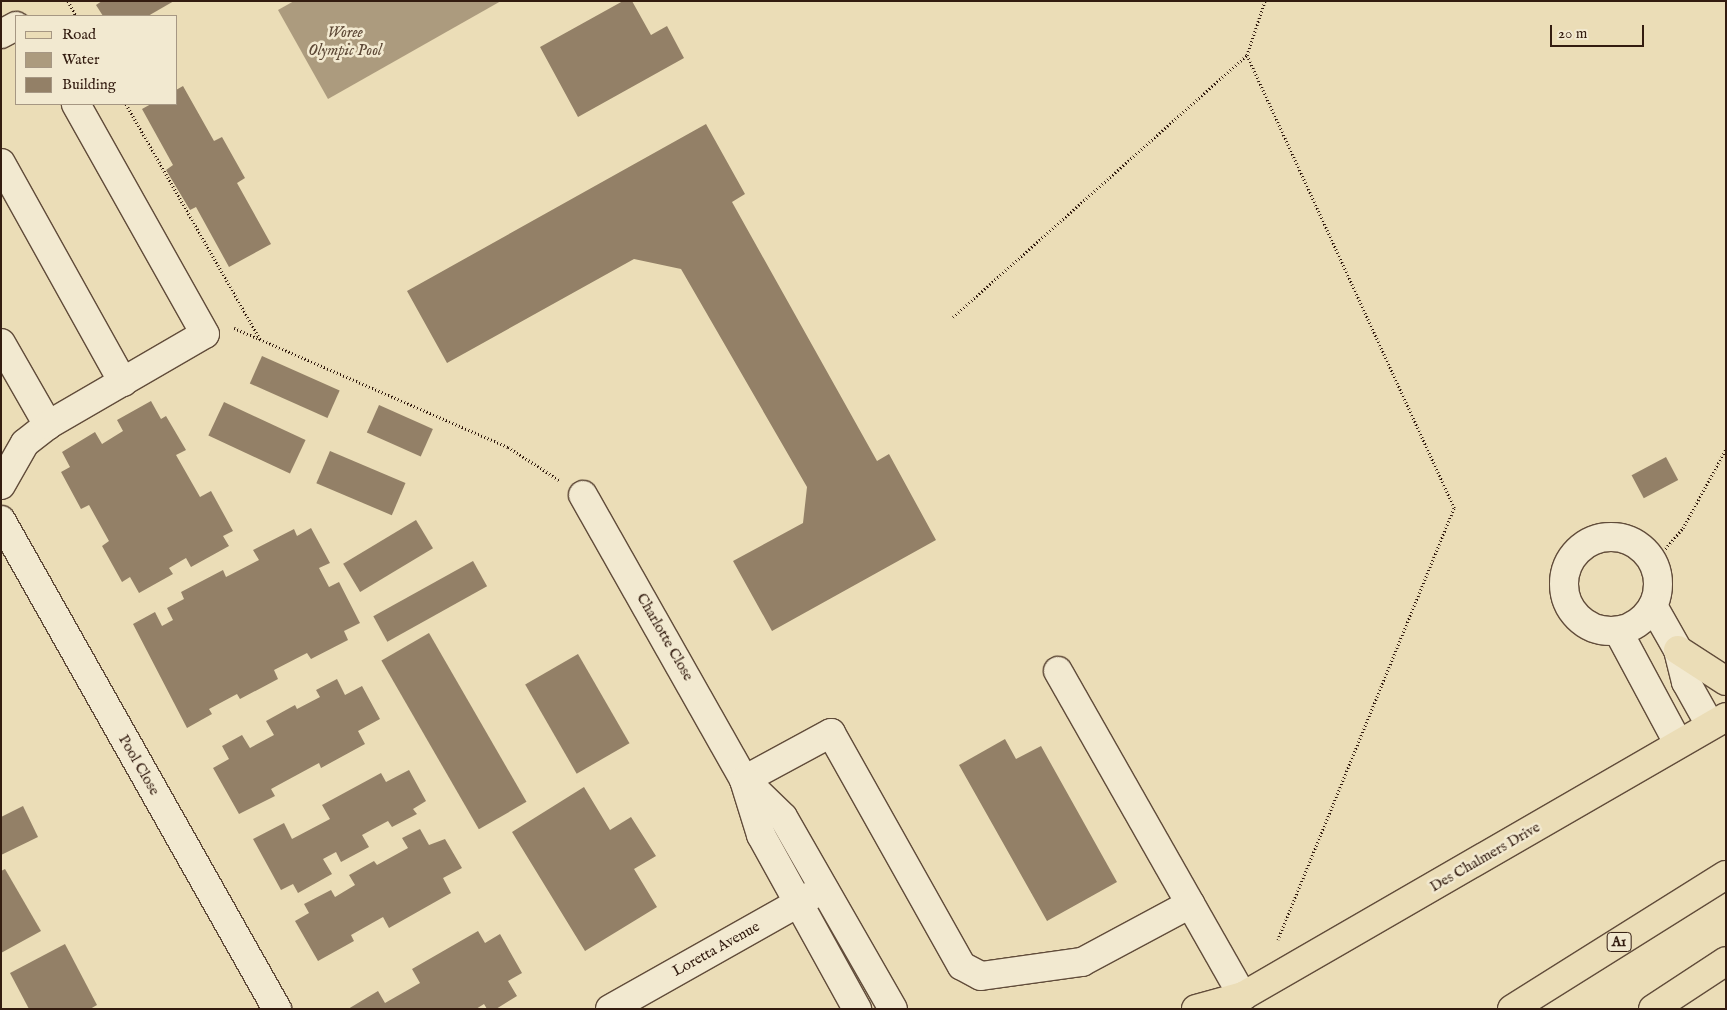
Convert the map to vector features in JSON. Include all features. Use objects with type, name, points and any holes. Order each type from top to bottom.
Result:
[{"type":"main road","points":[[1678,650],[1726,680]]},
{"type":"main road","name":"Des Chalmers Drive","points":[[1196,1009],[1235,1003],[1718,721]]},
{"type":"main road","name":"A1","points":[[1512,1009],[1726,875]]},
{"type":"main road","points":[[1653,1009],[1726,961]]},
{"type":"street","points":[[1,34],[15,27]]},
{"type":"street","points":[[1,486],[25,443],[48,425],[204,334],[77,105]]},
{"type":"street","points":[[1,163],[123,382]]},
{"type":"street","points":[[1,343],[48,425]]},
{"type":"street","name":"Charlotte Close","points":[[584,495],[744,780],[761,835],[857,1009]]},
{"type":"street","name":"Pool Close","points":[[1,520],[277,1009]]},
{"type":"street","points":[[1618,537],[1645,550],[1654,562],[1658,577],[1654,606],[1644,619],[1618,631],[1603,631],[1577,617],[1564,592],[1568,563],[1588,542],[1618,537]]},
{"type":"street","points":[[1654,606],[1678,650],[1686,682],[1718,721]]},
{"type":"street","points":[[1618,631],[1678,743]]},
{"type":"street","points":[[1058,671],[1190,904],[1235,1003]]},
{"type":"street","points":[[744,780],[831,733],[962,966],[981,976],[1082,962],[1190,904]]},
{"type":"street","name":"Charlotte Close","points":[[744,780],[782,817],[893,1009]]},
{"type":"street","name":"Loretta Avenue","points":[[610,1009],[822,889]]},
{"type":"path","points":[[68,1],[75,15]]},
{"type":"path","points":[[953,317],[1247,55],[1265,1]]},
{"type":"path","points":[[1247,55],[1454,508],[1276,944]]},
{"type":"path","points":[[127,105],[260,340]]},
{"type":"path","points":[[204,334],[234,328],[508,447],[584,495]]},
{"type":"path","points":[[1654,562],[1682,528],[1726,449]]},
{"type":"water","name":"Woree Olympic Pool","points":[[294,1],[501,1],[328,99],[278,10]]},
{"type":"building","points":[[102,1],[174,1],[150,15],[102,15],[96,5]]},
{"type":"building","points":[[623,1],[632,1],[651,35],[667,26],[684,58],[578,117],[540,47]]},
{"type":"building","points":[[183,86],[214,141],[222,137],[245,178],[237,183],[271,244],[229,267],[196,207],[190,210],[166,170],[173,165],[142,109],[149,105],[178,105],[178,89]]},
{"type":"building","points":[[706,124],[745,194],[732,202],[877,461],[889,454],[936,540],[772,631],[733,561],[803,523],[807,487],[681,269],[634,259],[447,363],[407,291]]},
{"type":"building","points":[[262,356],[340,391],[327,418],[250,383]]},
{"type":"building","points":[[151,401],[161,419],[166,416],[186,450],[176,455],[200,497],[211,491],[233,531],[223,536],[229,546],[191,567],[186,558],[169,568],[173,574],[139,593],[130,577],[122,582],[102,546],[109,541],[89,505],[81,509],[61,472],[70,467],[62,452],[95,432],[102,444],[123,431],[117,420]]},
{"type":"building","points":[[224,402],[306,440],[290,474],[208,436]]},
{"type":"building","points":[[379,405],[433,429],[421,456],[367,432]]},
{"type":"building","points":[[330,451],[405,483],[392,515],[316,483]]},
{"type":"building","points":[[1666,457],[1678,480],[1644,498],[1632,475]]},
{"type":"building","points":[[416,520],[433,548],[360,592],[343,564]]},
{"type":"building","points":[[311,528],[330,563],[319,568],[329,587],[339,582],[360,623],[344,631],[348,640],[311,659],[307,653],[274,670],[278,679],[240,699],[237,694],[209,709],[212,714],[187,728],[133,624],[155,612],[162,626],[173,620],[167,608],[184,599],[181,592],[223,570],[226,577],[259,560],[253,550],[294,529],[297,536]]},
{"type":"building","points":[[473,561],[487,586],[387,642],[373,616]]},
{"type":"building","points":[[429,633],[526,802],[479,829],[381,660]]},
{"type":"building","points":[[578,654],[630,743],[577,774],[525,684]]},
{"type":"building","points":[[337,679],[345,695],[362,686],[380,719],[358,731],[365,744],[321,768],[319,763],[271,789],[275,796],[239,814],[213,768],[229,759],[222,746],[242,735],[250,748],[274,735],[266,721],[295,705],[297,709],[320,697],[316,690]]},
{"type":"building","points":[[1005,739],[1016,759],[1041,746],[1117,882],[1047,921],[959,765]]},
{"type":"building","points":[[409,770],[426,801],[413,809],[417,814],[392,827],[388,821],[362,835],[369,847],[341,862],[336,852],[323,859],[332,874],[298,893],[293,884],[281,890],[253,839],[284,823],[292,839],[330,819],[322,805],[381,773],[386,782]]},
{"type":"building","points":[[584,787],[610,830],[631,817],[656,856],[634,869],[657,907],[585,951],[512,832]]},
{"type":"building","points":[[23,806],[38,837],[1,855],[1,817]]},
{"type":"building","points":[[420,829],[429,845],[445,839],[462,868],[443,878],[451,893],[389,928],[383,917],[351,935],[354,941],[318,961],[295,921],[309,913],[304,904],[331,890],[335,897],[355,885],[349,875],[374,861],[377,865],[408,848],[402,838]]},
{"type":"building","points":[[5,869],[41,931],[1,953],[1,871]]},
{"type":"building","points":[[478,931],[485,943],[500,934],[522,973],[508,981],[517,996],[496,1009],[487,1009],[484,1004],[476,1009],[348,1009],[378,991],[385,1003],[420,983],[412,969]]},
{"type":"building","points":[[65,944],[97,1005],[90,1009],[29,1009],[10,973]]}]
